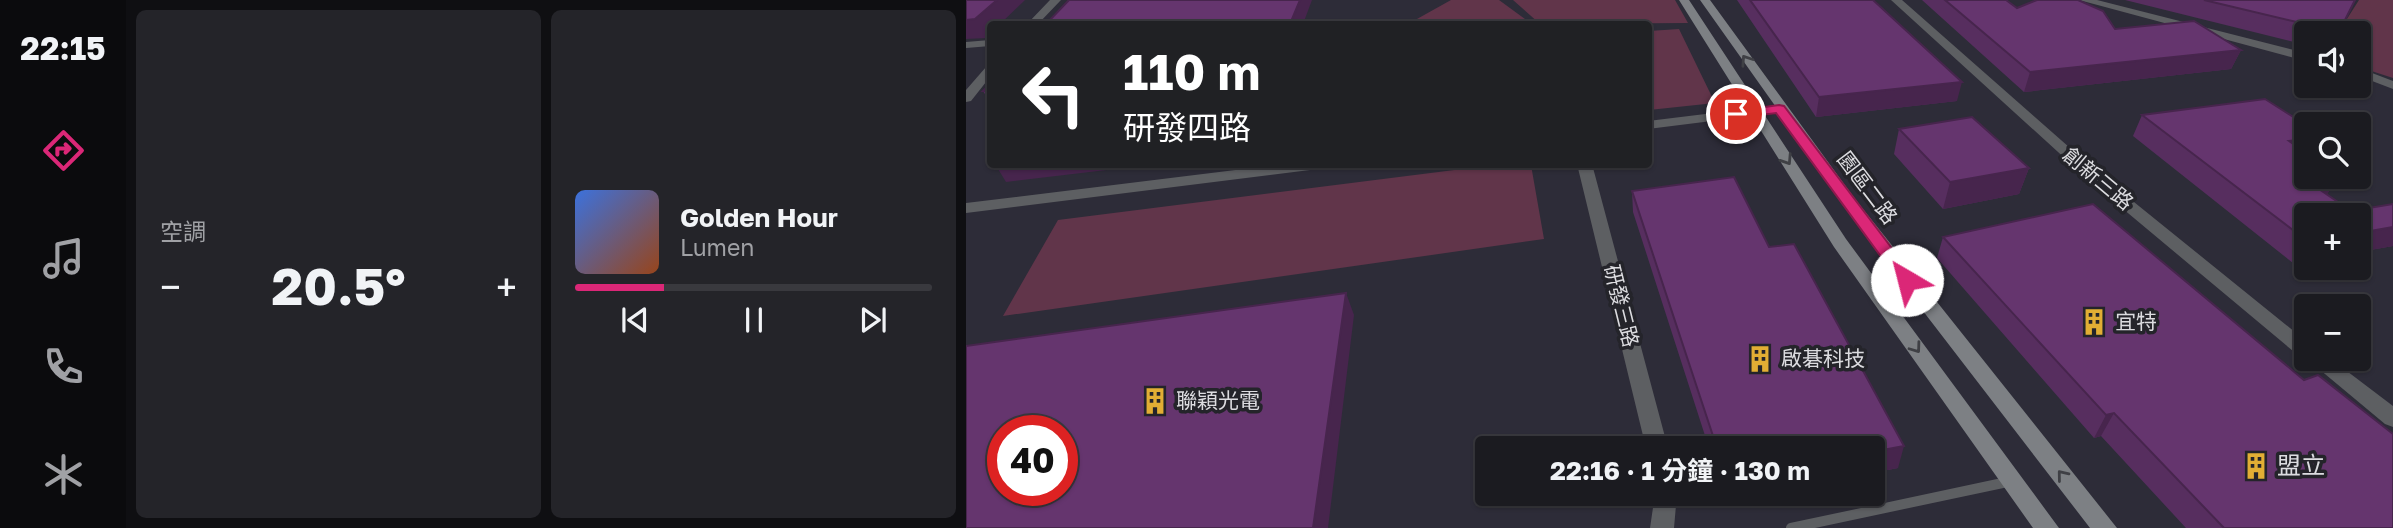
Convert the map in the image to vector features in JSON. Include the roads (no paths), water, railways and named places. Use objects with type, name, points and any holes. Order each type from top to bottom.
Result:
[{"type":"street","points":[[1035,21],[1056,0]]},
{"type":"street","points":[[1684,0],[1840,243],[2047,528]]},
{"type":"street","name":"園區二路","points":[[1705,0],[1779,109],[1923,303],[2105,528]]},
{"type":"street","name":"創新三路","points":[[1896,0],[1990,88],[2218,281],[2294,341]]},
{"type":"street","points":[[2084,0],[2294,54]]},
{"type":"street","points":[[966,98],[987,74]]},
{"type":"street","points":[[2371,77],[2393,85]]},
{"type":"street","points":[[1652,125],[1779,109]]},
{"type":"street","points":[[966,208],[1270,168]]},
{"type":"street","name":"研發三路","points":[[1585,168],[1654,436]]},
{"type":"street","points":[[2332,371],[2393,418]]},
{"type":"street","points":[[1662,528],[1665,506]]},
{"type":"lane","points":[[966,45],[987,43]]},
{"type":"lane","points":[[1791,528],[2012,481]]},
{"type":"place","name":"宜特","points":[[2094,322]]},
{"type":"place","name":"啟碁科技","points":[[1760,359]]},
{"type":"place","name":"聯穎光電","points":[[1155,401]]},
{"type":"place","name":"盟立","points":[[2256,466]]}]
